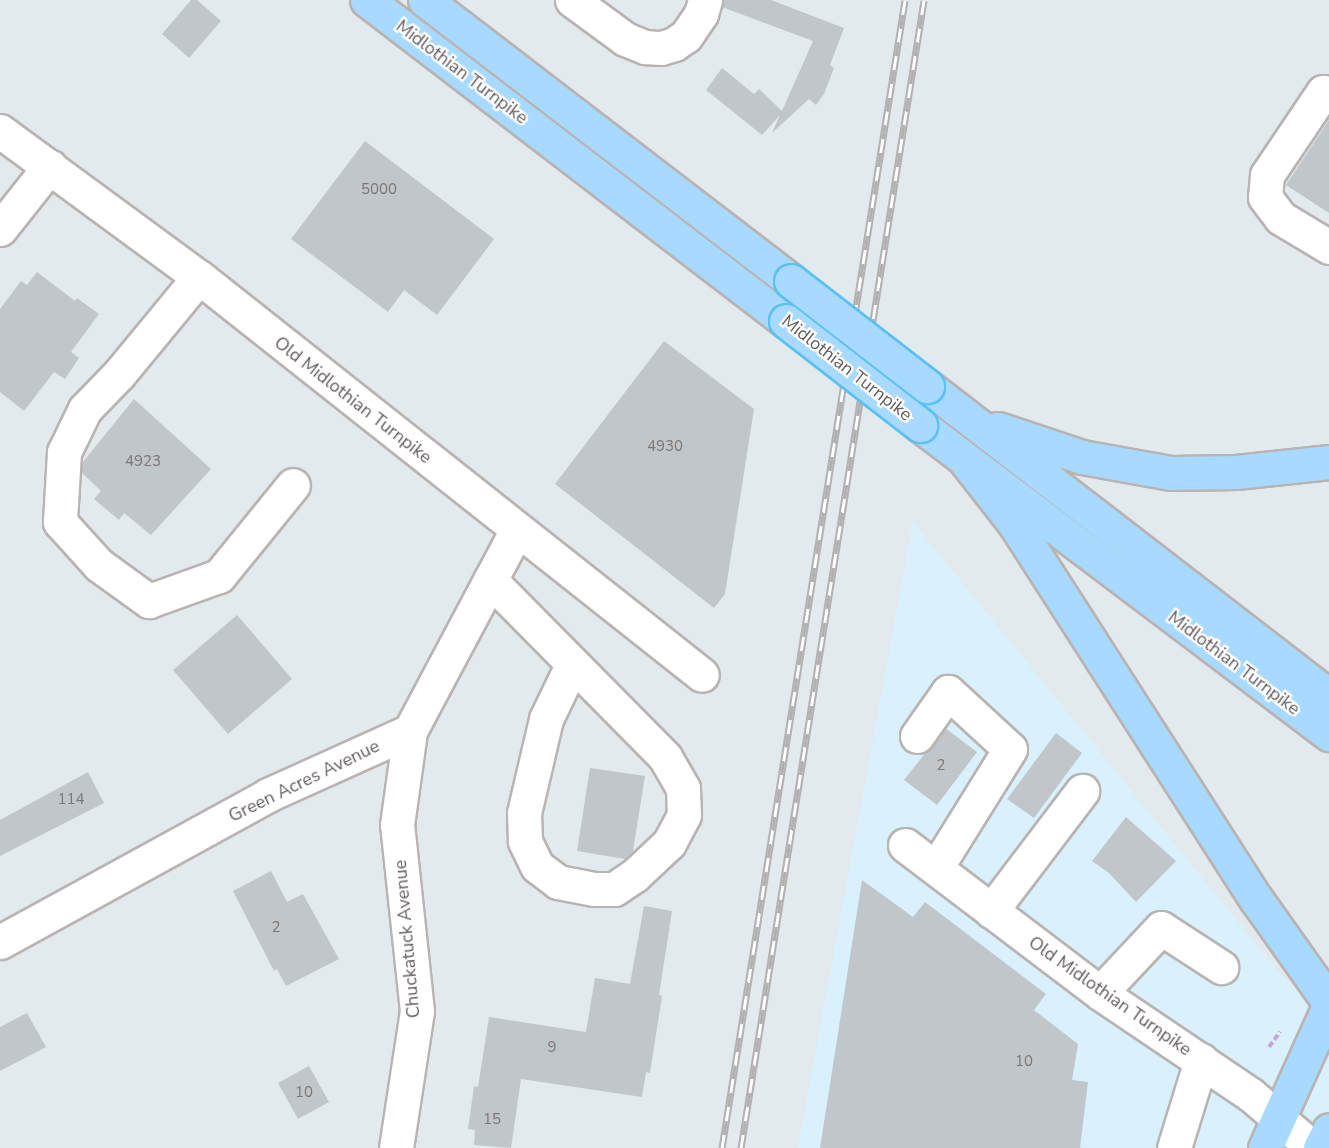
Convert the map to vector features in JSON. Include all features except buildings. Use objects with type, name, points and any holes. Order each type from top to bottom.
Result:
[{"type":"main road","name":"Midlothian Turnpike","points":[[367,0],[965,460],[1329,734]]},
{"type":"main road","name":"Midlothian Turnpike","points":[[424,0],[1329,696]]},
{"type":"main road","points":[[974,421],[1082,457],[1171,473],[1236,472],[1329,462]]},
{"type":"main road","points":[[965,460],[1015,524],[1256,899],[1329,1002]]},
{"type":"main road","points":[[1265,1148],[1329,1006]]},
{"type":"main road","points":[[1320,1148],[1329,1130]]},
{"type":"street","points":[[572,0],[624,39],[645,47],[661,48],[674,45],[686,36],[701,14],[705,0]]},
{"type":"street","points":[[1329,93],[1323,93],[1267,175],[1265,197],[1281,218],[1329,247]]},
{"type":"street","name":"Old Midlothian Turnpike","points":[[0,130],[199,278],[702,675]]},
{"type":"street","points":[[0,229],[50,166]]},
{"type":"street","points":[[199,278],[119,374],[85,409],[64,452],[60,522],[99,566],[149,601],[219,576],[293,485]]},
{"type":"street","points":[[410,730],[517,530]]},
{"type":"street","points":[[490,580],[665,757],[683,788],[684,815],[669,843],[635,875],[614,889],[594,889],[558,882],[537,866],[525,841],[524,813],[546,719],[572,665]]},
{"type":"street","points":[[917,736],[948,692],[1010,749],[936,868]]},
{"type":"street","name":"Green Acres Avenue","points":[[0,942],[267,795],[410,730]]},
{"type":"street","name":"Chuckatuck Avenue","points":[[396,1148],[417,1011],[398,825],[410,730]]},
{"type":"street","points":[[991,910],[1082,791]]},
{"type":"street","name":"Old Midlothian Turnpike","points":[[905,845],[1100,993],[1250,1094],[1313,1148]]},
{"type":"street","points":[[1100,993],[1161,928],[1221,967]]},
{"type":"street","points":[[1174,1148],[1201,1060]]},
{"type":"shaded area","points":[[913,522],[1285,980],[1329,1014],[1329,1148],[798,1148]]},
{"type":"railway","points":[[722,1148],[905,0]]},
{"type":"railway","points":[[741,1148],[924,0]]}]
